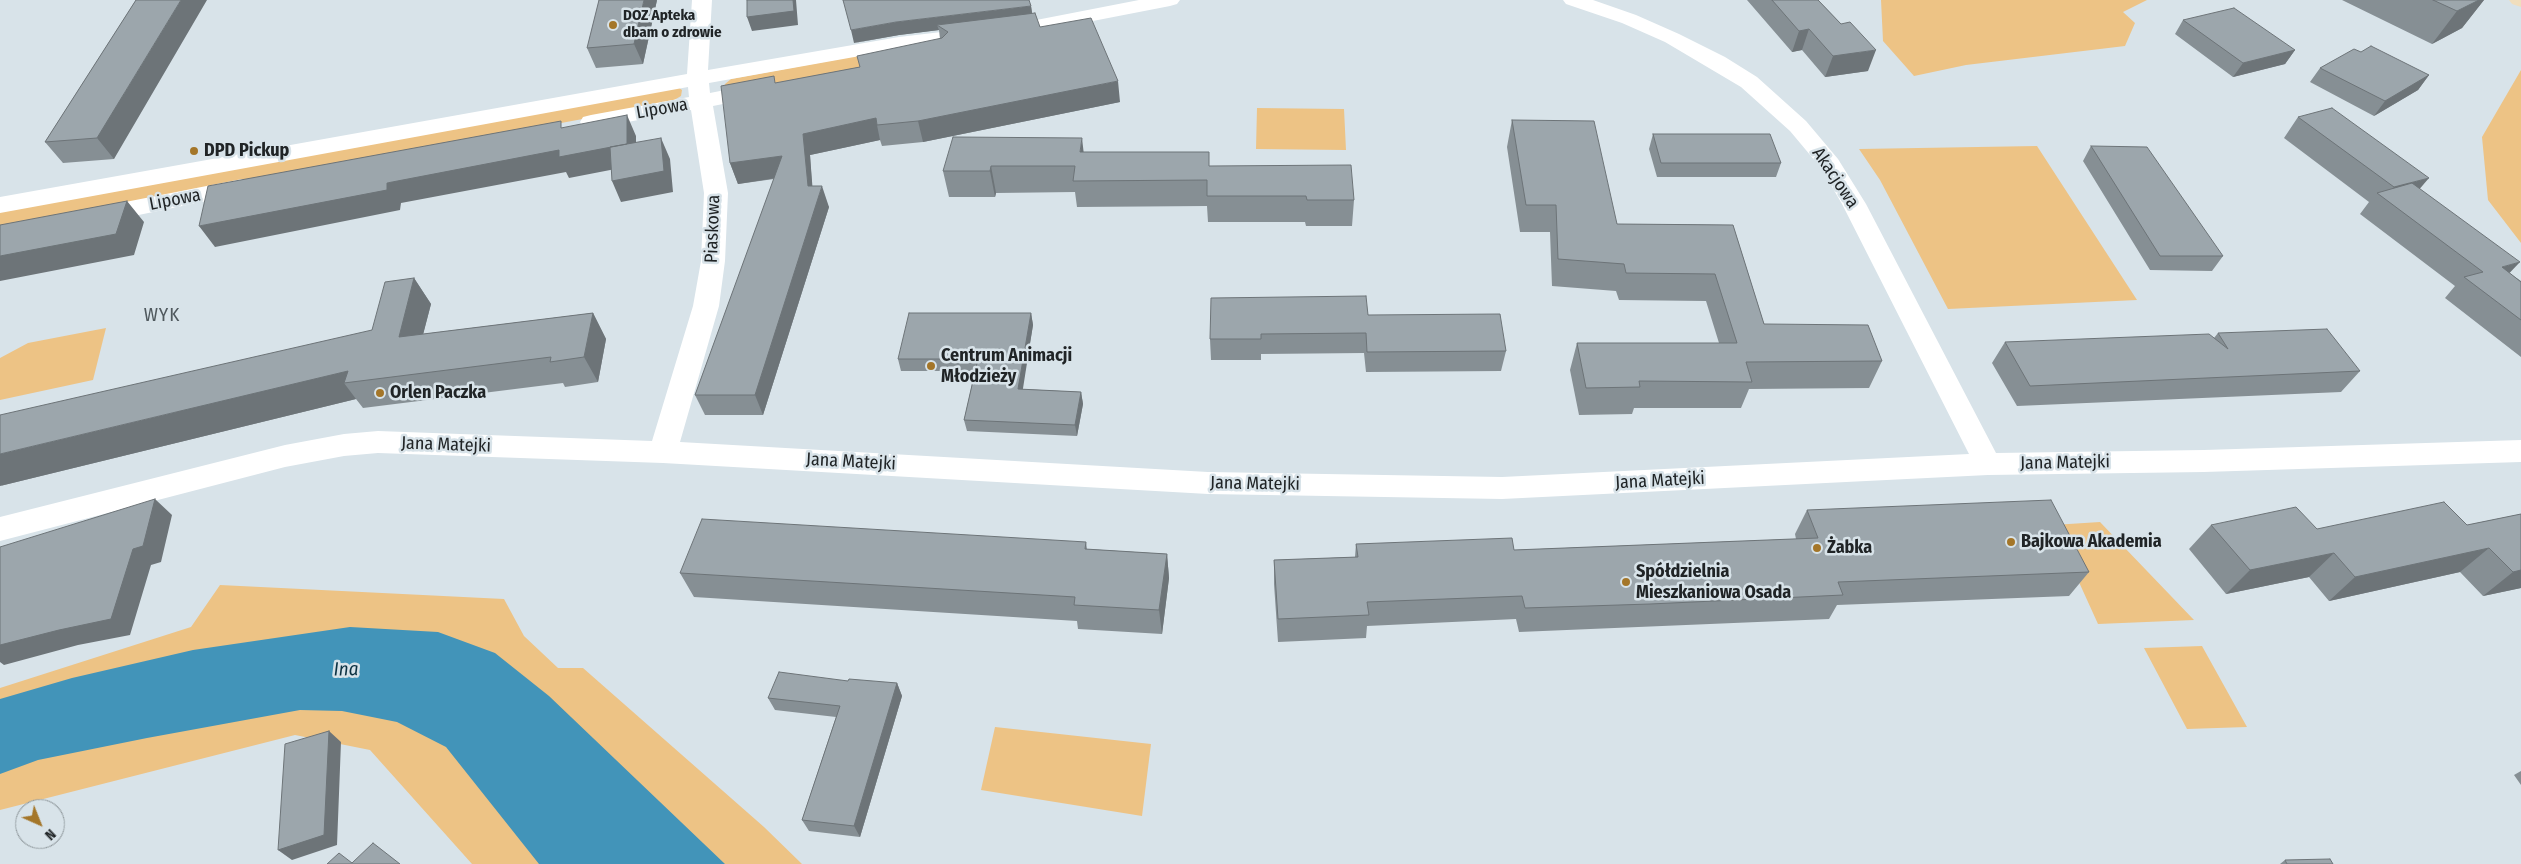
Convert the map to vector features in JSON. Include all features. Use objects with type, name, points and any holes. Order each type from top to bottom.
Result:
[{"type":"street","name":"Piaskowa","points":[[663,452],[706,306],[713,262],[716,193],[697,78],[702,0]]},
{"type":"street","name":"Lipowa","points":[[0,205],[697,78],[899,43],[1026,28],[1170,0]]},
{"type":"street","name":"Akacjowa","points":[[1573,0],[1629,18],[1717,62],[1749,82],[1776,104],[1798,126],[1830,164],[1854,204],[1988,464]]},
{"type":"street","name":"Lipowa","points":[[821,78],[964,47],[1026,28]]},
{"type":"street","name":"Lipowa","points":[[571,126],[784,85]]},
{"type":"street","name":"Lipowa","points":[[75,219],[267,182]]},
{"type":"street","name":"Jana Matejki","points":[[0,529],[285,456],[362,443],[663,452],[1208,484],[1502,488],[1988,464],[2204,461],[2521,451]]},
{"type":"shaded area","points":[[1881,0],[2147,0],[2123,12],[2135,23],[2125,46],[1966,65],[1914,76],[1883,41]]},
{"type":"shaded area","points":[[942,40],[943,52],[737,90],[724,87],[731,79]]},
{"type":"shaded area","points":[[2521,70],[2521,243],[2488,200],[2482,137]]},
{"type":"shaded area","points":[[678,87],[682,90],[681,96],[669,103],[0,227],[0,210]]},
{"type":"shaded area","points":[[1257,108],[1344,109],[1346,150],[1256,149]]},
{"type":"shaded area","points":[[2037,146],[2137,300],[1948,309],[1880,180],[1859,149]]},
{"type":"shaded area","points":[[106,328],[93,380],[0,400],[0,358],[28,343]]},
{"type":"shaded area","points":[[2100,522],[2194,620],[2098,624],[2053,525]]},
{"type":"shaded area","points":[[220,585],[504,599],[524,636],[558,668],[583,668],[764,827],[802,864],[472,864],[370,750],[295,735],[43,799],[15,799],[15,806],[0,810],[0,688],[191,627]]},
{"type":"shaded area","points":[[2202,646],[2247,727],[2187,729],[2144,648]]},
{"type":"shaded area","points":[[995,727],[1151,744],[1142,816],[981,790]]},
{"type":"water","name":"Ina","points":[[350,627],[438,632],[495,653],[549,696],[725,864],[539,864],[446,747],[397,722],[342,711],[300,710],[147,738],[38,760],[0,774],[0,699],[72,678],[193,650]]},
{"type":"building","points":[[136,0],[181,0],[97,138],[45,142]]},
{"type":"building","points":[[599,0],[644,0],[634,44],[587,48]]},
{"type":"building","points":[[747,0],[793,0],[794,11],[747,17]]},
{"type":"building","points":[[843,0],[1029,0],[1031,6],[896,22],[851,30]]},
{"type":"building","points":[[1772,0],[1818,0],[1841,24],[1850,22],[1876,50],[1833,56],[1809,29],[1799,31]]},
{"type":"building","points":[[2433,0],[2479,0],[2457,11]]},
{"type":"building","points":[[2234,8],[2295,50],[2243,63],[2183,20]]},
{"type":"building","points":[[1035,13],[1040,27],[1091,18],[1118,81],[918,121],[877,125],[876,118],[803,134],[808,186],[822,186],[755,395],[695,395],[782,156],[730,163],[721,86],[774,76],[775,83],[860,67],[857,56],[942,38],[948,32],[937,25]]},
{"type":"building","points":[[2371,46],[2429,75],[2385,101],[2320,68],[2354,49],[2361,52]]},
{"type":"building","points":[[2332,108],[2429,178],[2394,187],[2298,117]]},
{"type":"building","points":[[627,115],[627,144],[559,157],[559,150],[387,183],[387,190],[199,226],[208,186],[561,121],[561,128]]},
{"type":"building","points":[[1512,120],[1594,121],[1617,224],[1733,225],[1764,324],[1868,325],[1882,361],[1746,362],[1752,382],[1639,381],[1640,387],[1586,388],[1577,343],[1737,343],[1715,274],[1626,273],[1624,264],[1558,259],[1556,205],[1526,205]]},
{"type":"building","points":[[1653,134],[1770,134],[1781,163],[1661,163]]},
{"type":"building","points":[[953,137],[1082,138],[1080,152],[1209,152],[1209,166],[1351,165],[1354,200],[1307,200],[1306,196],[1207,196],[1207,180],[1073,181],[1075,166],[991,166],[990,171],[943,171]]},
{"type":"building","points":[[661,138],[664,171],[612,181],[610,147]]},
{"type":"building","points":[[2091,146],[2147,147],[2223,256],[2160,256]]},
{"type":"building","points":[[2412,183],[2520,262],[2502,267],[2521,282],[2521,320],[2464,277],[2483,272],[2377,193]]},
{"type":"building","points":[[127,201],[116,234],[0,256],[0,225]]},
{"type":"building","points":[[414,278],[399,337],[593,313],[584,357],[550,362],[551,357],[344,383],[348,371],[0,454],[0,415],[372,330],[385,282]]},
{"type":"building","points":[[1366,296],[1368,315],[1500,314],[1506,351],[1367,352],[1366,333],[1261,334],[1261,339],[1210,339],[1211,298]]},
{"type":"building","points":[[909,313],[1031,313],[1018,389],[1081,392],[1075,425],[964,420],[978,359],[898,359]]},
{"type":"building","points":[[2327,329],[2360,371],[2030,386],[2005,342],[2209,334],[2228,349],[2218,333]]},
{"type":"building","points":[[155,499],[143,546],[133,549],[111,619],[0,645],[0,547]]},
{"type":"building","points":[[2051,500],[2089,572],[1838,582],[1843,595],[1650,604],[1525,608],[1522,596],[1367,602],[1369,615],[1278,619],[1274,560],[1358,557],[1356,544],[1512,538],[1514,550],[1818,538],[1807,510]]},
{"type":"building","points":[[2444,502],[2467,525],[2521,514],[2521,570],[2513,572],[2489,548],[2355,577],[2334,553],[2250,570],[2211,525],[2296,507],[2317,529]]},
{"type":"building","points":[[702,519],[1086,542],[1085,549],[1167,554],[1159,610],[1074,605],[1075,597],[680,573]]},
{"type":"building","points":[[779,672],[848,681],[849,679],[897,683],[854,826],[802,820],[840,706],[768,698]]},
{"type":"building","points":[[329,731],[324,835],[278,850],[285,744]]},
{"type":"building","points":[[373,843],[400,864],[327,864],[339,853],[352,863]]},
{"type":"building","points":[[2330,859],[2333,864],[2287,864],[2285,860]]},
{"type":"place","name":"DOZ Apteka dbam o zdrowie","points":[[613,25]]},
{"type":"place","name":"DPD Pickup","points":[[194,151]]},
{"type":"place","name":"Centrum Animacji Młodzieży","points":[[931,366]]},
{"type":"place","name":"Orlen Paczka","points":[[380,393]]},
{"type":"place","name":"Bajkowa Akademia","points":[[2011,542]]},
{"type":"place","name":"Żabka","points":[[1817,548]]},
{"type":"place","name":"Spółdzielnia Mieszkaniowa Osada","points":[[1626,582]]},
{"type":"district","name":"WYK","points":[[162,316]]}]
